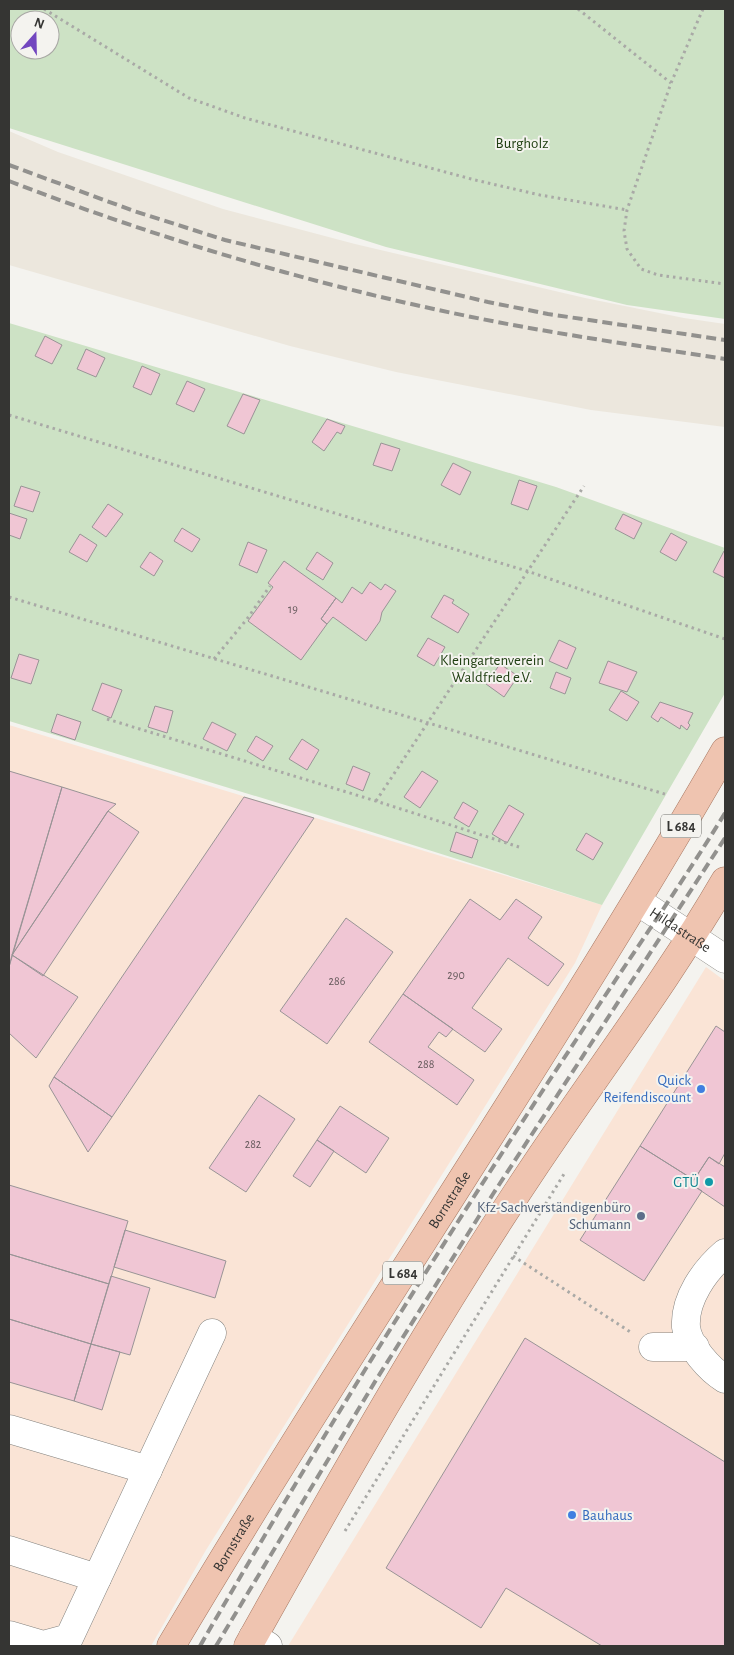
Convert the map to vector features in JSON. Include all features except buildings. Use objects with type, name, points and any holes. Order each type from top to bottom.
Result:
[{"type":"main road","name":"Bornstraße","points":[[171,1646],[346,1363],[637,901],[725,751]]},
{"type":"main road","points":[[256,1643],[327,1507],[462,1280],[535,1165],[692,938],[725,882]]},
{"type":"street","name":"Hildastraße","points":[[637,901],[725,959]]},
{"type":"street","points":[[725,1253],[708,1270],[697,1285],[689,1308],[686,1328],[694,1347],[718,1375],[725,1380]]},
{"type":"street","points":[[9,1635],[43,1645],[69,1638],[212,1334]]},
{"type":"street","points":[[653,1347],[694,1347]]},
{"type":"street","points":[[9,1429],[148,1470]]},
{"type":"street","points":[[9,1550],[97,1578]]},
{"type":"path","points":[[44,9],[189,98],[245,118],[475,180],[540,195],[628,210]]},
{"type":"path","points":[[578,9],[671,82]]},
{"type":"path","points":[[703,9],[671,82],[628,210],[624,231],[627,249],[641,269],[658,275],[725,284]]},
{"type":"path","points":[[9,415],[527,571],[725,639]]},
{"type":"path","points":[[376,801],[584,486]]},
{"type":"path","points":[[214,659],[247,619],[270,586]]},
{"type":"path","points":[[9,597],[695,803]]},
{"type":"path","points":[[107,719],[376,801],[519,847]]},
{"type":"path","points":[[342,1537],[566,1170]]},
{"type":"path","points":[[513,1256],[653,1347]]},
{"type":"shaded area","points":[[9,131],[58,152],[223,209],[355,244],[585,298],[684,318],[725,324],[725,427],[591,410],[396,372],[290,346],[9,265]]},
{"type":"shaded area","points":[[9,725],[602,905],[575,963],[206,1550],[151,1646],[9,1646]]},
{"type":"shaded area","points":[[706,967],[725,981],[725,1646],[288,1646]]},
{"type":"green space","name":"Burgholz","points":[[9,9],[725,9],[725,319],[627,305],[386,247],[9,128]]},
{"type":"green space","name":"Kleingartenverein Waldfried e.V.","points":[[9,323],[556,487],[725,548],[725,693],[602,905],[318,815],[9,721]]},
{"type":"railway","points":[[9,165],[134,211],[225,240],[488,302],[548,314],[725,340]]},
{"type":"railway","points":[[9,181],[132,226],[195,246],[258,265],[385,298],[539,330],[725,359]]},
{"type":"railway","points":[[200,1646],[291,1492],[431,1264],[725,813]]},
{"type":"railway","points":[[216,1646],[376,1380],[493,1194],[725,838]]},
{"type":"place","name":"Quick Reifendiscount","points":[[701,1089]]},
{"type":"place","name":"GTÜ","points":[[709,1182]]},
{"type":"place","name":"Kfz-Sachverständigenbüro Schumann","points":[[641,1216]]},
{"type":"place","name":"Bauhaus","points":[[572,1515]]}]
